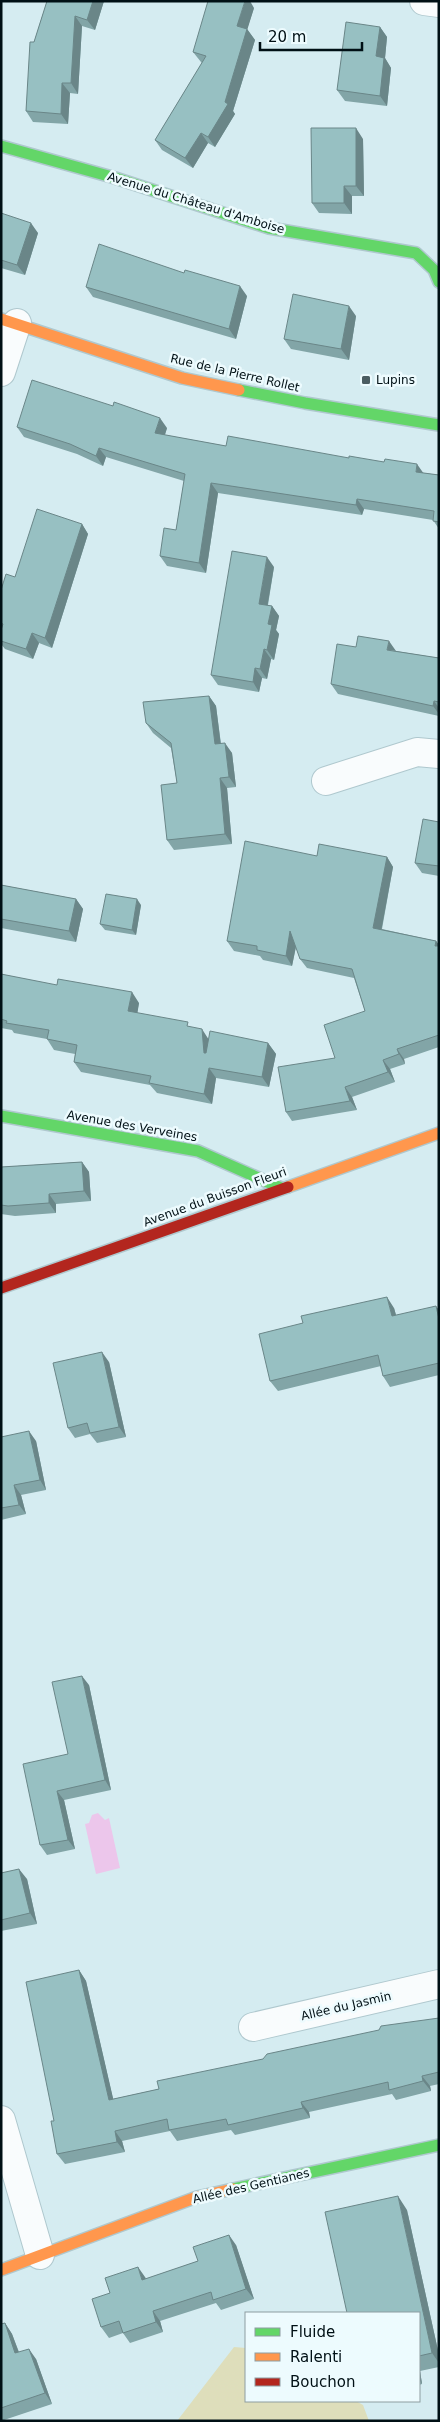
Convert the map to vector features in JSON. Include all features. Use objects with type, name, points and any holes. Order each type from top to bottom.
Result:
[{"type":"street","points":[[424,1],[439,3]]},
{"type":"street","name":"Avenue du Château d'Amboise","points":[[1,146],[112,177],[269,228],[416,253],[434,270],[439,282]]},
{"type":"street","points":[[1,372],[9,321]]},
{"type":"street","name":"Rue de la Pierre Rollet","points":[[9,321],[182,378],[305,403],[439,425]]},
{"type":"street","points":[[326,781],[417,752],[439,754]]},
{"type":"street","name":"Avenue des Verveines","points":[[1,1116],[198,1151],[281,1188]]},
{"type":"street","name":"Avenue du Buisson Fleuri","points":[[1,1288],[439,1133]]},
{"type":"street","name":"Allée du Jasmin","points":[[253,2027],[439,1984]]},
{"type":"street","points":[[1,2120],[40,2256]]},
{"type":"street","name":"Allée des Gentianes","points":[[1,2270],[197,2197],[439,2145]]},
{"type":"green space","points":[[234,2347],[245,2348],[245,2402],[358,2402],[363,2405],[369,2421],[177,2421]]},
{"type":"shaded area","points":[[98,1813],[105,1820],[109,1818],[120,1868],[96,1874],[85,1824],[89,1823],[92,1815]]},
{"type":"building","points":[[47,1],[93,1],[87,20],[75,16],[71,83],[62,83],[61,114],[26,111],[30,42],[34,42]]},
{"type":"building","points":[[208,1],[245,1],[237,26],[247,29],[225,102],[228,104],[208,137],[201,133],[185,158],[155,140],[206,56],[193,52]]},
{"type":"building","points":[[346,22],[380,27],[376,56],[384,58],[380,96],[337,90]]},
{"type":"building","points":[[311,128],[356,128],[356,186],[344,186],[344,203],[312,203]]},
{"type":"building","points":[[1,213],[31,223],[17,265],[1,260]]},
{"type":"building","points":[[99,244],[184,273],[185,270],[240,286],[229,329],[86,287]]},
{"type":"building","points":[[293,294],[349,306],[341,349],[284,339]]},
{"type":"building","points":[[32,380],[113,406],[114,402],[160,418],[155,433],[226,446],[228,436],[349,458],[349,456],[384,462],[385,459],[417,464],[416,472],[439,475],[439,522],[433,521],[434,511],[357,499],[356,505],[211,483],[199,563],[160,556],[164,528],[176,530],[185,474],[99,448],[96,456],[70,444],[17,427]]},
{"type":"building","points":[[37,509],[82,524],[45,638],[32,633],[26,649],[1,641],[3,624],[1,623],[1,590],[6,574],[15,577]]},
{"type":"building","points":[[232,551],[267,557],[259,604],[272,606],[268,624],[272,625],[267,650],[264,649],[260,669],[255,668],[253,682],[211,675]]},
{"type":"building","points":[[358,636],[389,641],[387,650],[439,658],[439,702],[434,701],[433,706],[331,684],[337,644],[356,647]]},
{"type":"building","points":[[209,696],[215,744],[225,743],[229,777],[220,778],[225,834],[167,840],[161,785],[177,783],[171,743],[146,723],[143,702]]},
{"type":"building","points":[[423,819],[439,822],[439,866],[415,863]]},
{"type":"building","points":[[245,841],[317,856],[319,844],[387,857],[373,928],[436,941],[435,946],[439,946],[439,1035],[397,1049],[399,1054],[383,1060],[388,1072],[345,1087],[350,1101],[286,1112],[278,1067],[335,1058],[324,1025],[365,1011],[352,969],[300,959],[290,931],[286,956],[257,950],[257,946],[227,941]]},
{"type":"building","points":[[1,885],[76,899],[69,931],[1,919]]},
{"type":"building","points":[[106,894],[137,899],[132,930],[100,924]]},
{"type":"building","points":[[1,974],[57,985],[58,979],[132,992],[128,1011],[188,1022],[187,1026],[202,1029],[204,1053],[206,1053],[210,1031],[268,1043],[262,1077],[209,1068],[204,1094],[149,1083],[151,1076],[74,1062],[77,1045],[47,1039],[49,1030],[6,1023],[7,1021],[1,1019]]},
{"type":"building","points":[[82,1162],[84,1191],[49,1194],[49,1203],[1,1205],[1,1167]]},
{"type":"building","points":[[387,1297],[392,1316],[436,1306],[439,1319],[439,1363],[383,1376],[378,1355],[270,1381],[259,1334],[303,1323],[301,1316]]},
{"type":"building","points":[[102,1352],[119,1427],[90,1433],[87,1423],[68,1428],[53,1363]]},
{"type":"building","points":[[29,1431],[40,1480],[14,1485],[19,1505],[1,1508],[1,1437]]},
{"type":"building","points":[[82,1676],[105,1780],[57,1791],[68,1840],[40,1845],[23,1764],[68,1754],[52,1682]]},
{"type":"building","points":[[19,1869],[30,1913],[1,1920],[1,1873]]},
{"type":"building","points":[[79,1970],[109,2100],[159,2089],[157,2081],[263,2059],[267,2054],[379,2030],[381,2026],[439,2018],[439,2072],[422,2076],[423,2081],[389,2090],[388,2082],[301,2102],[303,2108],[228,2125],[226,2119],[169,2130],[167,2119],[115,2131],[117,2142],[57,2154],[51,2121],[54,2121],[26,1982]]},
{"type":"building","points":[[398,2196],[432,2353],[420,2356],[420,2312],[347,2312],[325,2212]]},
{"type":"building","points":[[229,2235],[246,2289],[213,2300],[211,2292],[153,2311],[156,2322],[123,2333],[119,2321],[101,2327],[92,2299],[110,2293],[105,2278],[138,2267],[142,2280],[198,2261],[193,2247]]},
{"type":"building","points":[[5,2323],[15,2353],[29,2349],[45,2393],[1,2408],[1,2324]]},
{"type":"traffic: fast","points":[[1,146],[112,177],[269,228],[416,253],[434,270],[439,282]]},
{"type":"traffic: fast","points":[[239,390],[439,425]]},
{"type":"traffic: fast","points":[[1,1116],[198,1151],[281,1188]]},
{"type":"traffic: fast","points":[[233,2189],[439,2145]]},
{"type":"traffic: slow","points":[[1,319],[182,378],[239,390]]},
{"type":"traffic: slow","points":[[288,1187],[439,1133]]},
{"type":"traffic: slow","points":[[1,2270],[197,2197],[233,2189]]},
{"type":"traffic: jam","points":[[1,1288],[288,1187]]},
{"type":"place","name":"Lupins","points":[[366,380]]}]
